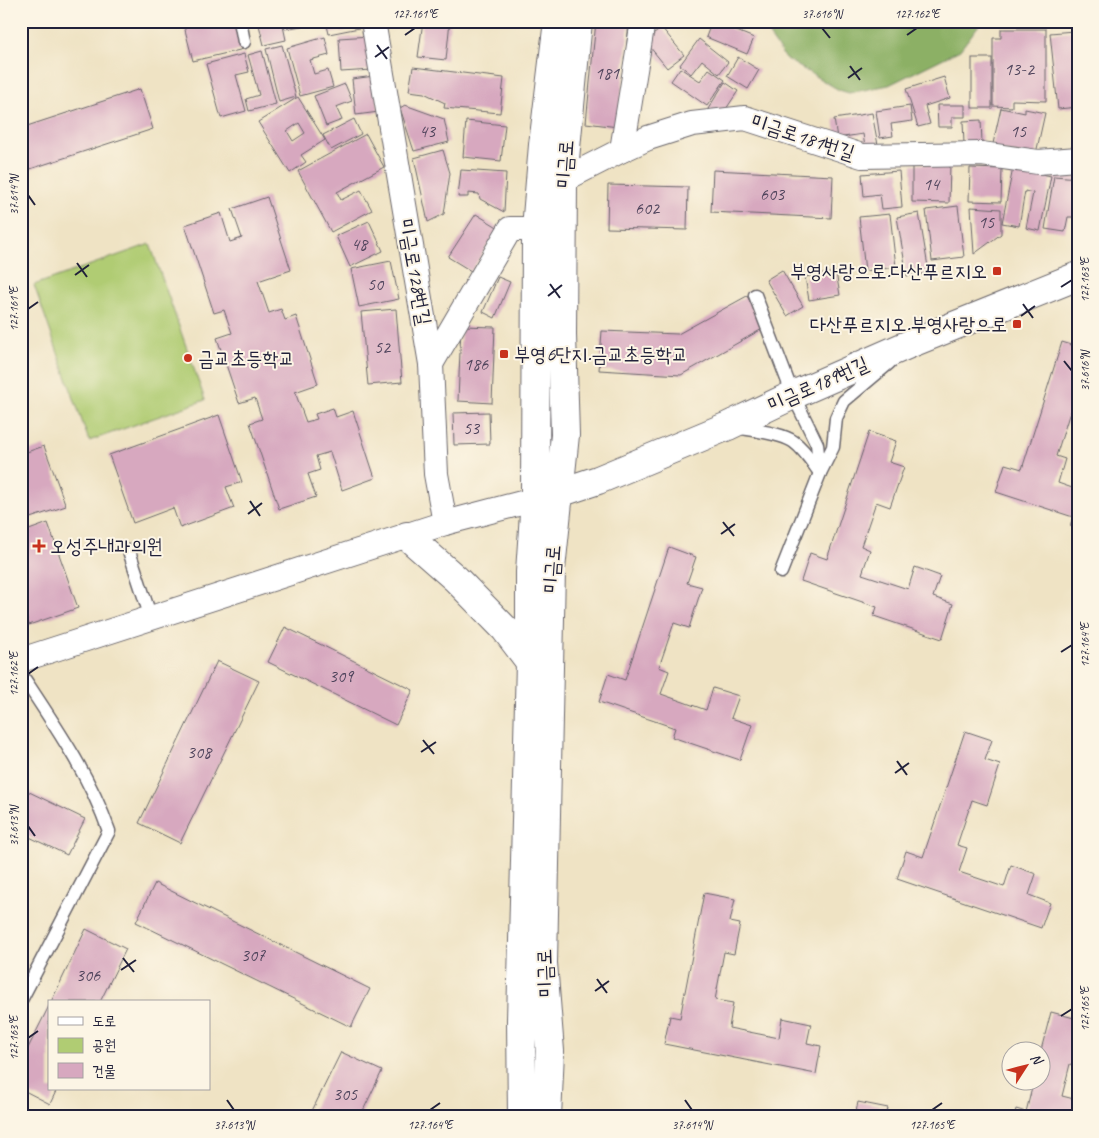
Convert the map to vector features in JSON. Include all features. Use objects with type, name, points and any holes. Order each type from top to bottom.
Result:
[{"type":"street","name":"미금로128번길","points":[[373,21],[431,364],[436,474],[445,523]]},
{"type":"street","name":"미금로","points":[[522,1117],[521,1020],[530,662],[530,572],[547,496],[565,435],[562,335],[552,179],[558,21]]},
{"type":"street","name":"미금로","points":[[547,1117],[550,1051],[543,953],[551,569],[536,229],[552,179],[578,21]]},
{"type":"street","points":[[622,150],[643,21]]},
{"type":"street","name":"미금로181번길","points":[[552,179],[648,138],[692,124],[745,118],[862,156],[982,154],[1038,162],[1078,159]]},
{"type":"street","points":[[431,364],[510,229],[536,229]]},
{"type":"street","name":"미금로189번길","points":[[547,496],[598,480],[728,426],[914,342],[1078,276]]},
{"type":"street","points":[[21,660],[445,523],[547,496]]},
{"type":"street","points":[[407,536],[456,579],[505,628],[530,662]]},
{"type":"lane","points":[[240,21],[244,42]]},
{"type":"lane","points":[[754,295],[793,395],[817,444],[820,473]]},
{"type":"lane","points":[[780,572],[820,473],[833,447],[836,418],[844,402],[914,342]]},
{"type":"lane","points":[[728,426],[774,434],[792,440],[820,473]]},
{"type":"lane","points":[[129,551],[151,618]]},
{"type":"lane","points":[[21,674],[64,740],[100,807],[109,831],[21,1000]]},
{"type":"green space","points":[[747,21],[982,21],[960,50],[889,85],[849,93],[839,90],[786,59],[761,24]]},
{"type":"green space","points":[[150,244],[205,400],[89,441],[34,285]]},
{"type":"building","points":[[237,21],[244,49],[193,61],[183,22]]},
{"type":"building","points":[[258,21],[282,21],[286,40],[264,45]]},
{"type":"building","points":[[283,21],[323,21],[323,22],[285,29]]},
{"type":"building","points":[[326,21],[368,21],[369,26],[329,34]]},
{"type":"building","points":[[423,21],[450,21],[446,60],[418,57]]},
{"type":"building","points":[[596,21],[629,23],[618,127],[586,123]]},
{"type":"building","points":[[712,21],[754,38],[747,54],[706,37]]},
{"type":"building","points":[[662,28],[684,55],[667,68],[645,41]]},
{"type":"building","points":[[1001,29],[1046,29],[1046,101],[1012,100],[1012,107],[993,106],[993,38],[1001,38]]},
{"type":"building","points":[[1074,31],[1078,64],[1078,107],[1058,109],[1050,33]]},
{"type":"building","points":[[370,36],[372,70],[341,72],[339,38]]},
{"type":"building","points":[[325,37],[329,55],[310,60],[314,74],[328,70],[333,87],[300,96],[287,48]]},
{"type":"building","points":[[699,39],[728,62],[719,74],[702,60],[691,74],[680,65]]},
{"type":"building","points":[[282,45],[296,97],[279,102],[266,49]]},
{"type":"building","points":[[262,51],[276,104],[249,111],[246,99],[259,95],[248,55]]},
{"type":"building","points":[[244,54],[249,72],[236,75],[246,111],[221,118],[206,64]]},
{"type":"building","points":[[738,57],[759,70],[748,89],[727,76]]},
{"type":"building","points":[[972,58],[992,58],[992,108],[972,108]]},
{"type":"building","points":[[413,67],[504,78],[500,113],[444,108],[445,103],[424,93],[409,91]]},
{"type":"building","points":[[680,68],[700,81],[709,69],[725,80],[707,106],[671,81]]},
{"type":"building","points":[[374,76],[379,112],[356,115],[352,79]]},
{"type":"building","points":[[944,77],[950,98],[925,106],[930,124],[918,127],[906,89]]},
{"type":"building","points":[[725,82],[738,91],[720,118],[708,109]]},
{"type":"building","points":[[345,84],[352,101],[336,107],[342,120],[326,126],[314,96]]},
{"type":"building","points":[[140,89],[153,129],[21,172],[21,128]]},
{"type":"building","points":[[298,97],[325,140],[301,155],[306,162],[290,173],[258,122]],"holes":[[[299,123],[305,133],[293,141],[287,131]]]},
{"type":"building","points":[[405,105],[444,119],[449,142],[414,151],[400,108]]},
{"type":"building","points":[[937,105],[965,105],[965,117],[952,117],[952,127],[938,127]]},
{"type":"building","points":[[910,106],[912,121],[891,124],[893,136],[880,138],[876,111]]},
{"type":"building","points":[[1001,108],[1025,113],[1025,109],[1045,113],[1035,158],[992,148]]},
{"type":"building","points":[[872,113],[878,145],[865,147],[863,134],[837,138],[834,119]]},
{"type":"building","points":[[354,119],[361,134],[331,150],[323,135]]},
{"type":"building","points":[[981,120],[982,143],[964,144],[963,121]]},
{"type":"building","points":[[466,121],[505,125],[501,161],[463,157]]},
{"type":"building","points":[[366,134],[384,167],[337,192],[341,200],[361,190],[372,210],[331,232],[298,171]]},
{"type":"building","points":[[443,150],[450,173],[444,214],[428,222],[414,158]]},
{"type":"building","points":[[912,164],[950,165],[949,203],[912,202]]},
{"type":"building","points":[[970,168],[1002,169],[1001,202],[969,201]]},
{"type":"building","points":[[1013,168],[1051,176],[1040,231],[1026,228],[1033,193],[1025,191],[1019,226],[1002,223]]},
{"type":"building","points":[[461,170],[506,173],[504,212],[480,199],[479,194],[468,193],[468,197],[458,197]]},
{"type":"building","points":[[713,170],[833,176],[831,218],[711,212]]},
{"type":"building","points":[[899,171],[902,207],[882,209],[880,194],[864,196],[862,174]]},
{"type":"building","points":[[1054,176],[1078,178],[1078,217],[1068,217],[1065,232],[1045,229]]},
{"type":"building","points":[[608,185],[688,187],[687,230],[607,228]]},
{"type":"building","points":[[267,197],[291,270],[258,281],[269,313],[281,309],[285,320],[296,316],[318,384],[295,392],[306,422],[317,419],[315,414],[333,408],[336,417],[353,411],[375,478],[342,490],[330,452],[316,456],[320,470],[308,474],[316,497],[279,509],[250,423],[262,419],[255,398],[239,403],[217,338],[232,333],[224,310],[214,313],[185,225],[221,213],[230,242],[242,238],[232,209]]},
{"type":"building","points":[[958,206],[964,257],[932,261],[926,210]]},
{"type":"building","points":[[971,207],[1001,209],[1001,234],[974,254]]},
{"type":"building","points":[[919,213],[929,273],[907,276],[897,217]]},
{"type":"building","points":[[476,214],[499,228],[471,271],[448,257]]},
{"type":"building","points":[[890,214],[896,267],[865,271],[859,217]]},
{"type":"building","points":[[369,221],[383,251],[350,267],[336,236]]},
{"type":"building","points":[[391,261],[399,299],[359,307],[351,269]]},
{"type":"building","points":[[782,270],[803,306],[787,316],[766,280]]},
{"type":"building","points":[[836,272],[840,295],[809,300],[805,277]]},
{"type":"building","points":[[498,277],[510,282],[495,318],[483,312]]},
{"type":"building","points":[[747,296],[764,328],[681,375],[599,370],[602,331],[678,334]]},
{"type":"building","points":[[396,309],[402,382],[368,385],[361,312]]},
{"type":"building","points":[[461,326],[495,327],[492,403],[458,401]]},
{"type":"building","points":[[1062,342],[1078,347],[1078,414],[1070,412],[1056,456],[1065,459],[1058,483],[1078,490],[1078,528],[1070,526],[1073,517],[996,492],[1005,464],[1022,469]]},
{"type":"building","points":[[489,412],[490,444],[454,445],[453,413]]},
{"type":"building","points":[[219,415],[242,482],[226,487],[234,508],[180,528],[173,508],[133,523],[109,455]]},
{"type":"building","points":[[869,432],[896,441],[889,462],[904,467],[890,507],[876,502],[861,546],[870,550],[862,574],[908,589],[915,567],[940,576],[933,597],[953,604],[942,639],[874,616],[877,607],[801,581],[810,553],[827,559]]},
{"type":"building","points":[[44,446],[66,506],[21,521],[21,454]]},
{"type":"building","points":[[48,523],[78,608],[29,625],[21,602],[21,533]]},
{"type":"building","points":[[669,547],[696,557],[687,583],[702,587],[689,628],[674,623],[659,667],[669,671],[661,694],[706,710],[713,688],[739,696],[731,718],[752,725],[740,760],[672,737],[675,728],[599,702],[608,674],[625,680]]},
{"type":"building","points":[[285,627],[413,690],[396,725],[268,662]]},
{"type":"building","points":[[217,661],[259,681],[180,843],[139,823]]},
{"type":"building","points":[[965,731],[992,740],[985,760],[1000,765],[987,805],[972,800],[957,845],[967,848],[959,872],[1004,887],[1011,865],[1036,874],[1029,895],[1050,903],[1041,928],[897,879],[906,851],[923,857]]},
{"type":"building","points":[[21,788],[85,819],[67,855],[21,833]]},
{"type":"building","points":[[155,883],[370,989],[351,1027],[136,922]]},
{"type":"building","points":[[704,893],[735,899],[730,922],[740,924],[734,954],[724,952],[715,1000],[733,1003],[729,1028],[779,1038],[782,1018],[811,1024],[807,1043],[821,1046],[816,1074],[664,1044],[670,1016],[680,1018]]},
{"type":"building","points":[[86,929],[126,949],[101,1000],[52,1000]]},
{"type":"building","points":[[48,1008],[48,1090],[57,1090],[50,1104],[21,1089],[21,1062]]},
{"type":"building","points":[[1051,1012],[1078,1019],[1076,1034],[1078,1035],[1078,1066],[1070,1064],[1062,1096],[1078,1100],[1076,1117],[1014,1117],[1016,1109],[1026,1112],[1032,1090],[1052,1090],[1052,1040],[1044,1040]]},
{"type":"building","points":[[341,1052],[382,1071],[360,1117],[309,1117]]},
{"type":"building","points":[[858,1102],[888,1108],[886,1117],[855,1117]]},
{"type":"place","name":"부영사랑으로.다산푸르지오","points":[[997,271]]},
{"type":"place","name":"다산푸르지오.부영사랑으로","points":[[1017,324]]},
{"type":"place","name":"부영6단지.금교초등학교","points":[[504,354]]},
{"type":"place","name":"금교초등학교","points":[[188,358]]},
{"type":"place","name":"오성주내과의원","points":[[39,546]]}]
